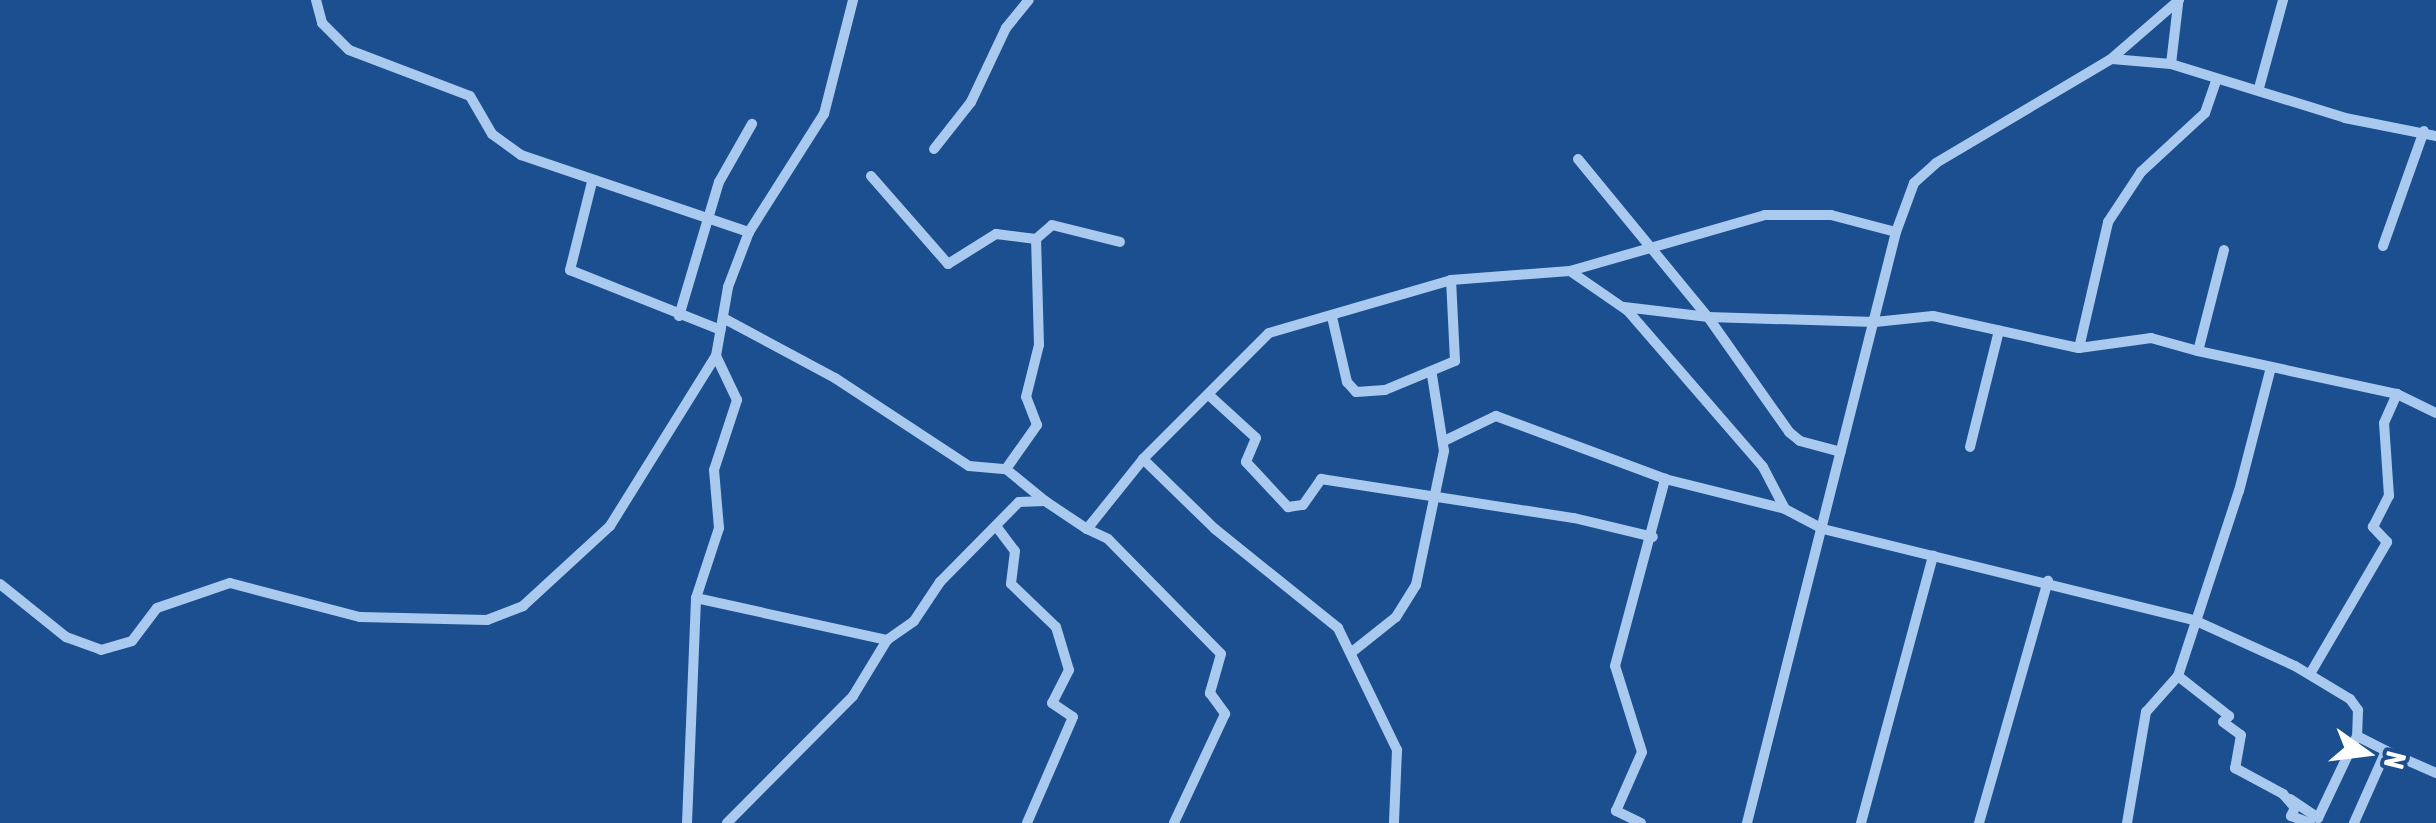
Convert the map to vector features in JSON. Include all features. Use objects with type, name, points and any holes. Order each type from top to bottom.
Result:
[{"type":"street","points":[[316,0],[322,24],[349,50],[470,96],[492,134],[510,149],[592,182],[749,232]]},
{"type":"street","points":[[0,584],[66,637],[101,650],[132,641],[156,608],[230,583],[360,617],[488,620],[523,606],[610,526],[716,356],[732,268],[749,232],[824,114],[853,0]]},
{"type":"street","points":[[934,149],[971,102],[1006,28],[1029,0]]},
{"type":"street","points":[[2259,88],[2283,0]]},
{"type":"street","points":[[1747,823],[1896,232],[1914,183],[1936,164],[2110,59],[2179,2]]},
{"type":"street","points":[[2171,64],[2179,2]]},
{"type":"street","points":[[2110,59],[2171,64],[2216,81],[2259,88],[2345,118],[2436,136]]},
{"type":"street","points":[[2079,348],[2108,222],[2141,172],[2205,113],[2216,81]]},
{"type":"street","points":[[679,316],[719,182],[752,124]]},
{"type":"street","points":[[2383,246],[2424,131]]},
{"type":"street","points":[[1578,159],[1648,250],[1708,317],[1789,432],[1800,442],[1841,452]]},
{"type":"street","points":[[871,176],[948,264],[996,234],[1036,239],[1052,225],[1120,242]]},
{"type":"street","points":[[592,182],[570,270],[679,316],[723,324],[835,378],[970,466],[1006,470],[1044,501],[1108,540],[1221,654],[1210,693],[1224,714],[1174,823]]},
{"type":"street","points":[[1087,529],[1143,459],[1210,396],[1241,355],[1269,333],[1451,280],[1570,272],[1790,212],[1896,232]]},
{"type":"street","points":[[1006,470],[1038,425],[1026,397],[1039,345],[1036,239]]},
{"type":"street","points":[[2198,351],[2224,250]]},
{"type":"street","points":[[1570,272],[1624,307],[1763,467],[1785,509]]},
{"type":"street","points":[[1332,316],[1347,382],[1356,392],[1432,374],[1455,361],[1451,280]]},
{"type":"street","points":[[1624,307],[1708,317],[1875,322],[1933,316],[2079,348],[2151,338],[2270,371],[2397,394],[2436,413]]},
{"type":"street","points":[[1970,447],[1998,331]]},
{"type":"street","points":[[687,823],[696,598],[720,528],[714,470],[737,400],[716,356]]},
{"type":"street","points":[[2127,823],[2146,712],[2178,676],[2239,491],[2270,371]]},
{"type":"street","points":[[1352,652],[1396,617],[1416,585],[1444,441],[1432,374]]},
{"type":"street","points":[[2310,674],[2387,542],[2373,527],[2388,496],[2384,423],[2397,394]]},
{"type":"street","points":[[1210,396],[1256,438],[1246,462],[1288,507],[1303,506],[1321,478],[1434,500],[1495,504],[1653,537]]},
{"type":"street","points":[[1444,441],[1496,416],[1665,478],[1785,509],[1823,529],[2048,581],[2194,620],[2310,674],[2350,700],[2358,710],[2357,736],[2318,818],[2235,768],[2241,736],[2223,722],[2229,716],[2178,676]]},
{"type":"street","points":[[1143,459],[1215,529],[1328,617],[1352,652],[1397,750],[1394,823]]},
{"type":"street","points":[[1641,823],[1616,811],[1642,752],[1615,666],[1653,537],[1665,478]]},
{"type":"street","points":[[728,823],[853,696],[888,640],[914,621],[940,582],[1019,502],[1044,501]]},
{"type":"street","points":[[996,526],[1015,551],[1011,584],[1056,627],[1070,670],[1052,703],[1074,717],[1027,823]]},
{"type":"street","points":[[1861,823],[1932,556]]},
{"type":"street","points":[[1979,823],[2048,581]]},
{"type":"street","points":[[696,598],[888,640]]},
{"type":"street","points":[[2357,736],[2436,773]]},
{"type":"street","points":[[2354,823],[2386,751]]},
{"type":"street","points":[[2283,794],[2295,808],[2291,816],[2310,823]]}]
